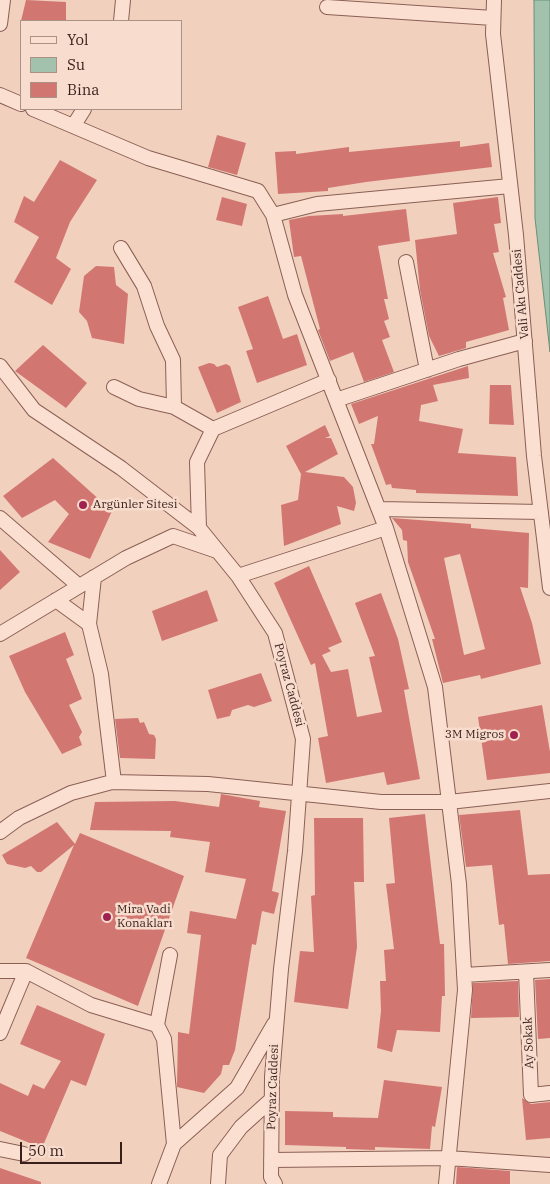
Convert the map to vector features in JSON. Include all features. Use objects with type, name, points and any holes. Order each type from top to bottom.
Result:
[{"type":"street","points":[[0,24],[2,0]]},
{"type":"street","points":[[121,20],[123,0]]},
{"type":"street","name":"Vali Akı Caddesi","points":[[494,0],[493,34],[550,588]]},
{"type":"street","points":[[326,7],[494,18]]},
{"type":"street","points":[[0,95],[20,104]]},
{"type":"street","points":[[36,110],[148,158],[258,191],[274,215],[296,295],[386,528],[435,686],[459,884],[465,990],[446,1184]]},
{"type":"street","points":[[74,125],[83,110]]},
{"type":"street","points":[[274,215],[317,204],[510,186]]},
{"type":"street","points":[[121,248],[144,286],[157,326],[173,360],[174,407]]},
{"type":"street","points":[[406,262],[426,370]]},
{"type":"street","points":[[336,400],[426,370],[525,341]]},
{"type":"street","name":"Poyraz Caddesi","points":[[0,366],[34,410],[122,468],[199,528],[238,576],[275,632],[303,739],[277,1019],[272,1099],[271,1160],[271,1177],[275,1184]]},
{"type":"street","points":[[199,528],[197,462],[213,429],[328,380]]},
{"type":"street","points":[[114,387],[139,399],[174,407],[213,429]]},
{"type":"street","points":[[379,509],[541,512]]},
{"type":"street","points":[[0,518],[79,586]]},
{"type":"street","points":[[238,576],[386,528]]},
{"type":"street","points":[[0,634],[126,558],[173,536],[217,551]]},
{"type":"street","points":[[94,577],[89,624],[101,674],[114,782]]},
{"type":"street","points":[[56,600],[89,624]]},
{"type":"street","points":[[0,832],[19,818],[71,793],[114,782],[208,784],[382,802],[449,802],[550,791]]},
{"type":"street","points":[[159,1184],[174,1144],[164,1039],[157,1025],[170,955]]},
{"type":"street","points":[[0,970],[26,971],[91,1005],[157,1025]]},
{"type":"street","points":[[464,975],[550,970]]},
{"type":"street","points":[[0,1033],[26,971]]},
{"type":"street","name":"Ay Sokak","points":[[526,972],[531,1095],[550,1093]]},
{"type":"street","points":[[174,1144],[237,1088],[277,1019]]},
{"type":"street","points":[[218,1184],[220,1155],[241,1128],[272,1099]]},
{"type":"street","points":[[0,1149],[24,1154]]},
{"type":"street","points":[[271,1160],[448,1158],[550,1165]]},
{"type":"water","points":[[534,0],[550,0],[550,352],[535,218]]},
{"type":"building","points":[[26,0],[66,2],[66,20],[21,20]]},
{"type":"building","points":[[217,135],[246,143],[237,175],[208,167]]},
{"type":"building","points":[[460,141],[460,147],[489,143],[492,167],[366,182],[328,188],[328,191],[278,194],[275,152],[296,151],[296,154],[349,147],[349,152]]},
{"type":"building","points":[[60,160],[97,180],[70,222],[56,258],[71,269],[52,305],[14,282],[39,237],[14,222],[24,196],[34,202]]},
{"type":"building","points":[[222,197],[247,204],[242,226],[216,220]]},
{"type":"building","points":[[498,197],[501,223],[494,224],[499,252],[493,253],[506,297],[503,298],[509,330],[466,342],[466,348],[439,356],[429,336],[420,290],[415,240],[457,234],[453,203]]},
{"type":"building","points":[[406,209],[410,241],[378,246],[388,299],[384,299],[389,319],[384,321],[390,337],[382,340],[394,372],[364,382],[353,352],[330,361],[318,330],[320,329],[301,256],[294,257],[289,220],[309,216],[343,214],[343,216]]},
{"type":"building","points":[[96,266],[114,267],[116,285],[128,294],[124,344],[92,338],[87,321],[79,312],[84,276]]},
{"type":"building","points":[[268,296],[283,339],[297,334],[307,365],[257,383],[246,351],[253,349],[238,307]]},
{"type":"building","points":[[43,345],[87,383],[66,408],[15,371]]},
{"type":"building","points":[[209,363],[217,367],[226,364],[230,366],[241,402],[217,413],[198,367]]},
{"type":"building","points":[[468,366],[469,378],[433,385],[438,401],[421,405],[419,421],[463,429],[458,453],[516,457],[518,496],[416,493],[416,490],[392,488],[391,484],[386,485],[371,444],[374,444],[378,416],[359,424],[351,404]]},
{"type":"building","points":[[490,385],[511,385],[514,425],[489,424]]},
{"type":"building","points":[[325,425],[330,436],[325,438],[331,438],[338,454],[305,472],[344,477],[353,487],[356,503],[354,511],[337,506],[341,524],[284,546],[281,505],[298,500],[301,474],[286,446]]},
{"type":"building","name":"Argünler Sitesi","points":[[53,458],[112,511],[90,559],[48,542],[69,514],[55,500],[22,518],[3,496]]},
{"type":"building","points":[[392,518],[471,524],[471,528],[529,533],[528,588],[520,587],[532,623],[541,664],[481,679],[480,675],[443,683],[432,639],[435,639],[408,562],[407,541],[403,540],[402,530]],"holes":[[[460,554],[485,649],[464,655],[444,558]]]},
{"type":"building","points":[[0,550],[20,572],[0,590]]},
{"type":"building","points":[[309,566],[342,642],[328,648],[331,651],[322,655],[331,672],[348,669],[357,717],[382,712],[369,657],[375,656],[355,603],[381,593],[398,639],[409,689],[404,690],[420,779],[387,785],[384,772],[326,783],[318,738],[328,736],[315,663],[311,665],[274,583]]},
{"type":"building","points":[[207,590],[218,621],[162,641],[152,611]]},
{"type":"building","points":[[65,632],[74,655],[66,659],[82,699],[69,705],[82,732],[79,737],[82,745],[62,754],[25,692],[9,656]]},
{"type":"building","points":[[261,673],[272,701],[254,707],[248,705],[232,710],[230,716],[217,719],[208,690]]},
{"type":"building","name":"3M Migros","points":[[542,705],[550,752],[550,773],[487,780],[478,717]]},
{"type":"building","points":[[138,718],[140,723],[144,722],[149,734],[154,735],[156,739],[155,759],[120,758],[115,719]]},
{"type":"building","points":[[221,794],[260,801],[259,807],[286,811],[272,891],[279,893],[274,914],[262,911],[256,945],[252,944],[235,1050],[229,1065],[223,1065],[221,1074],[204,1093],[177,1087],[178,1032],[189,1034],[201,935],[187,933],[190,911],[236,919],[246,879],[205,872],[210,842],[170,837],[171,831],[90,830],[95,802],[175,801],[219,807]]},
{"type":"building","points":[[520,810],[528,875],[550,874],[550,961],[508,964],[504,924],[499,925],[492,865],[466,867],[459,815]]},
{"type":"building","points":[[425,814],[440,944],[444,944],[445,996],[442,996],[440,1032],[397,1030],[392,1052],[377,1048],[381,1011],[380,981],[386,981],[384,950],[394,949],[386,884],[395,883],[389,818]]},
{"type":"building","points":[[314,818],[363,818],[364,882],[354,882],[357,947],[348,1009],[294,1002],[300,951],[314,952],[311,896],[315,895]]},
{"type":"building","name":"Mira Vadi Konakları","points":[[57,822],[75,844],[80,833],[184,876],[138,1006],[26,958],[74,845],[41,872],[37,872],[31,866],[25,868],[7,864],[2,855]]},
{"type":"building","points":[[550,979],[550,1038],[538,1039],[535,980]]},
{"type":"building","points":[[518,981],[519,1017],[471,1018],[473,983]]},
{"type":"building","points":[[37,1005],[105,1034],[86,1086],[71,1080],[42,1148],[0,1131],[0,1083],[28,1096],[33,1084],[44,1089],[61,1061],[20,1044]]},
{"type":"building","points":[[384,1080],[442,1087],[435,1127],[432,1126],[430,1149],[375,1147],[375,1150],[285,1145],[285,1111],[333,1112],[333,1117],[378,1118]]},
{"type":"building","points":[[522,1098],[531,1104],[550,1102],[550,1138],[526,1140]]},
{"type":"building","points":[[457,1167],[510,1171],[510,1184],[456,1184]]},
{"type":"building","points":[[0,1168],[41,1182],[41,1184],[0,1184]]},
{"type":"place","name":"Argünler Sitesi","points":[[83,505]]},
{"type":"place","name":"3M Migros","points":[[514,735]]},
{"type":"place","name":"Mira Vadi Konakları","points":[[107,917]]}]
